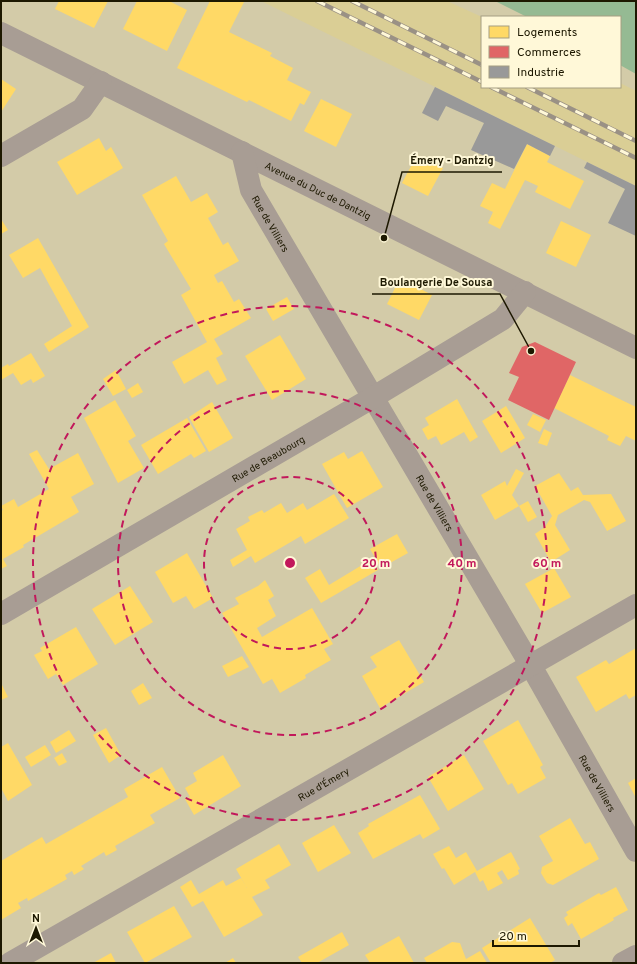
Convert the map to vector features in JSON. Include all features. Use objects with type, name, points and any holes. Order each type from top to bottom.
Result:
[{"type":"street","name":"Avenue du Duc de Dantzig","points":[[1,33],[636,348]]},
{"type":"street","points":[[1,156],[82,109],[101,82]]},
{"type":"street","name":"Rue de Villiers","points":[[242,152],[251,190],[531,666],[636,851]]},
{"type":"street","name":"Rue de Beaubourg","points":[[1,614],[372,398],[503,319],[525,292]]},
{"type":"street","name":"Rue d'Émery","points":[[10,963],[636,605]]},
{"type":"street","points":[[623,963],[636,956]]},
{"type":"shaded area","points":[[261,1],[447,1],[481,17],[481,88],[621,88],[621,84],[636,91],[636,186]]},
{"type":"green space","points":[[495,1],[636,1],[636,74],[621,66],[621,16],[525,16]]},
{"type":"building: Logements","points":[[59,1],[108,1],[94,28],[55,9]]},
{"type":"building: Logements","points":[[137,1],[169,1],[187,10],[167,51],[123,29]]},
{"type":"building: Logements","points":[[210,1],[244,2],[229,32],[272,53],[270,56],[293,68],[287,80],[311,92],[304,105],[300,103],[291,121],[249,100],[247,102],[177,68]]},
{"type":"building: Logements","points":[[1,79],[16,89],[1,112]]},
{"type":"building: Logements","points":[[321,99],[352,114],[336,147],[304,131]]},
{"type":"building: Logements","points":[[99,138],[106,151],[111,147],[123,168],[77,195],[57,162]]},
{"type":"building: Logements","points":[[527,144],[550,156],[547,162],[584,181],[570,209],[535,192],[538,186],[525,180],[500,229],[488,223],[493,212],[480,206],[492,183],[505,189]]},
{"type":"building: Logements","points":[[417,155],[443,168],[428,196],[402,183]]},
{"type":"building: Logements","points":[[176,176],[191,202],[207,193],[218,212],[208,218],[223,245],[228,242],[239,261],[214,275],[218,283],[222,281],[234,302],[239,299],[251,318],[214,339],[223,354],[216,358],[227,380],[217,385],[208,370],[184,384],[172,362],[207,342],[181,295],[191,289],[164,244],[168,241],[142,195]]},
{"type":"building: Logements","points":[[1,219],[8,230],[1,234]]},
{"type":"building: Logements","points":[[561,221],[591,235],[576,267],[546,253]]},
{"type":"building: Logements","points":[[38,238],[89,327],[49,352],[44,344],[72,326],[40,268],[23,278],[9,255]]},
{"type":"building: Logements","points":[[400,278],[432,295],[419,320],[387,304]]},
{"type":"building: Logements","points":[[287,297],[294,309],[273,321],[266,309]]},
{"type":"building: Logements","points":[[280,335],[306,379],[272,400],[245,356]]},
{"type":"building: Logements","points":[[31,353],[45,376],[33,383],[31,379],[21,385],[13,373],[1,380],[1,368],[8,364],[9,366]]},
{"type":"building: Logements","points":[[116,370],[126,389],[113,396],[103,379]]},
{"type":"building: Logements","points":[[570,375],[636,407],[636,441],[626,436],[620,446],[607,440],[609,436],[554,408]]},
{"type":"building: Logements","points":[[138,383],[143,392],[132,398],[127,390]]},
{"type":"building: Logements","points":[[457,399],[478,437],[470,442],[464,432],[441,445],[436,436],[428,440],[422,429],[429,425],[425,418]]},
{"type":"building: Logements","points":[[115,400],[136,436],[128,441],[144,468],[118,483],[84,418]]},
{"type":"building: Logements","points":[[212,402],[233,438],[209,452],[189,417]]},
{"type":"building: Logements","points":[[506,406],[525,438],[501,453],[482,421]]},
{"type":"building: Logements","points":[[533,414],[546,420],[540,432],[527,425]]},
{"type":"building: Logements","points":[[187,418],[206,451],[194,458],[191,454],[158,474],[141,445]]},
{"type":"building: Logements","points":[[544,429],[552,433],[547,446],[538,443]]},
{"type":"building: Logements","points":[[37,450],[49,469],[78,453],[94,484],[71,497],[79,512],[23,545],[24,547],[3,559],[7,566],[1,569],[1,511],[3,510],[1,506],[14,499],[18,507],[49,489],[29,454]]},
{"type":"building: Logements","points":[[362,451],[383,487],[347,508],[322,464],[344,452],[348,459]]},
{"type":"building: Logements","points":[[516,469],[524,473],[512,495],[519,506],[495,520],[481,495],[505,481],[507,486]]},
{"type":"building: Logements","points":[[559,473],[571,491],[578,487],[583,495],[611,494],[626,521],[607,531],[590,502],[584,500],[558,515],[555,525],[570,550],[551,562],[535,534],[545,527],[552,516],[535,486]]},
{"type":"building: Logements","points":[[334,494],[349,518],[305,544],[301,536],[255,563],[251,556],[233,567],[230,560],[247,550],[236,529],[250,521],[248,517],[262,510],[264,513],[281,503],[287,513],[303,503],[307,510]]},
{"type":"building: Logements","points":[[528,501],[537,517],[528,522],[519,506]]},
{"type":"building: Logements","points":[[397,534],[408,553],[381,568],[370,549]]},
{"type":"building: Logements","points":[[187,553],[213,598],[194,609],[186,596],[173,603],[155,572]]},
{"type":"building: Logements","points":[[372,559],[378,570],[321,603],[305,578],[320,569],[329,585]]},
{"type":"building: Logements","points":[[554,568],[571,597],[542,613],[525,584]]},
{"type":"building: Logements","points":[[265,580],[274,596],[268,600],[276,616],[257,628],[262,637],[312,608],[333,644],[324,649],[331,660],[305,675],[306,678],[280,693],[272,679],[263,684],[222,613],[239,604],[235,598],[258,586]]},
{"type":"building: Logements","points":[[130,586],[153,622],[115,645],[92,609]]},
{"type":"building: Logements","points":[[76,627],[98,664],[63,685],[56,674],[48,679],[34,655],[42,651],[40,648]]},
{"type":"building: Logements","points":[[399,640],[424,682],[380,708],[362,676],[377,667],[370,657]]},
{"type":"building: Logements","points":[[636,648],[636,695],[629,699],[626,694],[596,712],[576,677],[606,660],[609,664]]},
{"type":"building: Logements","points":[[242,656],[249,667],[228,677],[222,666]]},
{"type":"building: Logements","points":[[1,683],[8,697],[1,700]]},
{"type":"building: Logements","points":[[143,683],[152,698],[139,705],[131,691]]},
{"type":"building: Logements","points":[[518,720],[543,765],[540,767],[546,778],[518,794],[512,783],[508,785],[483,741]]},
{"type":"building: Logements","points":[[106,728],[121,755],[109,763],[93,735]]},
{"type":"building: Logements","points":[[69,730],[76,741],[56,753],[50,742]]},
{"type":"building: Logements","points":[[8,743],[32,785],[8,801],[1,788],[1,747]]},
{"type":"building: Logements","points":[[45,745],[51,755],[31,767],[25,757]]},
{"type":"building: Logements","points":[[62,753],[67,762],[59,766],[54,758]]},
{"type":"building: Logements","points":[[223,755],[241,786],[194,815],[185,799],[190,797],[185,788],[197,781],[193,773]]},
{"type":"building: Logements","points":[[464,755],[484,789],[448,811],[428,777]]},
{"type":"building: Logements","points":[[162,767],[180,798],[150,815],[155,823],[115,846],[117,850],[106,856],[104,852],[81,866],[84,869],[74,875],[72,871],[65,875],[67,879],[28,901],[27,898],[18,903],[21,908],[1,920],[1,861],[42,837],[46,844],[128,797],[124,789]]},
{"type":"building: Logements","points":[[636,778],[636,798],[628,783]]},
{"type":"building: Logements","points":[[420,795],[440,829],[423,839],[420,834],[373,859],[358,833],[369,826],[368,824]]},
{"type":"building: Logements","points":[[570,818],[585,844],[590,842],[599,859],[553,885],[547,883],[541,873],[542,867],[553,861],[539,836]]},
{"type":"building: Logements","points":[[334,825],[351,853],[318,872],[302,843]]},
{"type":"building: Logements","points":[[279,844],[291,865],[265,880],[270,888],[252,897],[263,915],[224,937],[203,901],[192,907],[180,887],[191,880],[199,894],[223,880],[226,886],[241,878],[247,888],[236,869]]},
{"type":"building: Logements","points":[[449,846],[456,858],[466,852],[477,871],[511,852],[520,869],[518,870],[519,874],[508,880],[502,870],[497,873],[503,883],[488,891],[483,880],[480,882],[475,872],[454,885],[444,868],[442,869],[433,854]]},
{"type":"building: Logements","points":[[616,887],[628,910],[581,939],[572,923],[568,926],[564,918],[568,915],[566,912],[599,893],[601,895]]},
{"type":"building: Logements","points":[[174,906],[192,937],[145,963],[127,932]]},
{"type":"building: Logements","points":[[530,918],[555,960],[550,963],[491,963],[482,948]]},
{"type":"building: Logements","points":[[342,932],[349,945],[317,963],[302,963],[298,957]]},
{"type":"building: Logements","points":[[399,936],[414,963],[370,963],[365,955]]},
{"type":"building: Logements","points":[[452,942],[460,943],[466,959],[480,951],[487,963],[427,963],[424,958]]},
{"type":"building: Logements","points":[[111,953],[116,963],[93,963]]},
{"type":"building: Logements","points":[[233,958],[236,963],[225,963]]},
{"type":"building: Commerces","points":[[535,342],[576,362],[549,420],[508,400],[519,377],[509,373],[522,347]]},
{"type":"building: Industrie","points":[[435,87],[555,146],[550,156],[527,144],[514,169],[471,150],[484,123],[446,106],[438,121],[422,113]]},
{"type":"building: Industrie","points":[[587,162],[636,186],[636,236],[608,223],[625,189],[584,168]]},
{"type":"railway","points":[[317,1],[481,82]]},
{"type":"railway","points":[[352,1],[481,65]]},
{"type":"railway","points":[[493,88],[636,158]]},
{"type":"railway","points":[[529,88],[636,141]]},
{"type":"place","name":"Émery - Dantzig","points":[[384,238]]},
{"type":"place","name":"Boulangerie De Sousa","points":[[531,351]]}]
